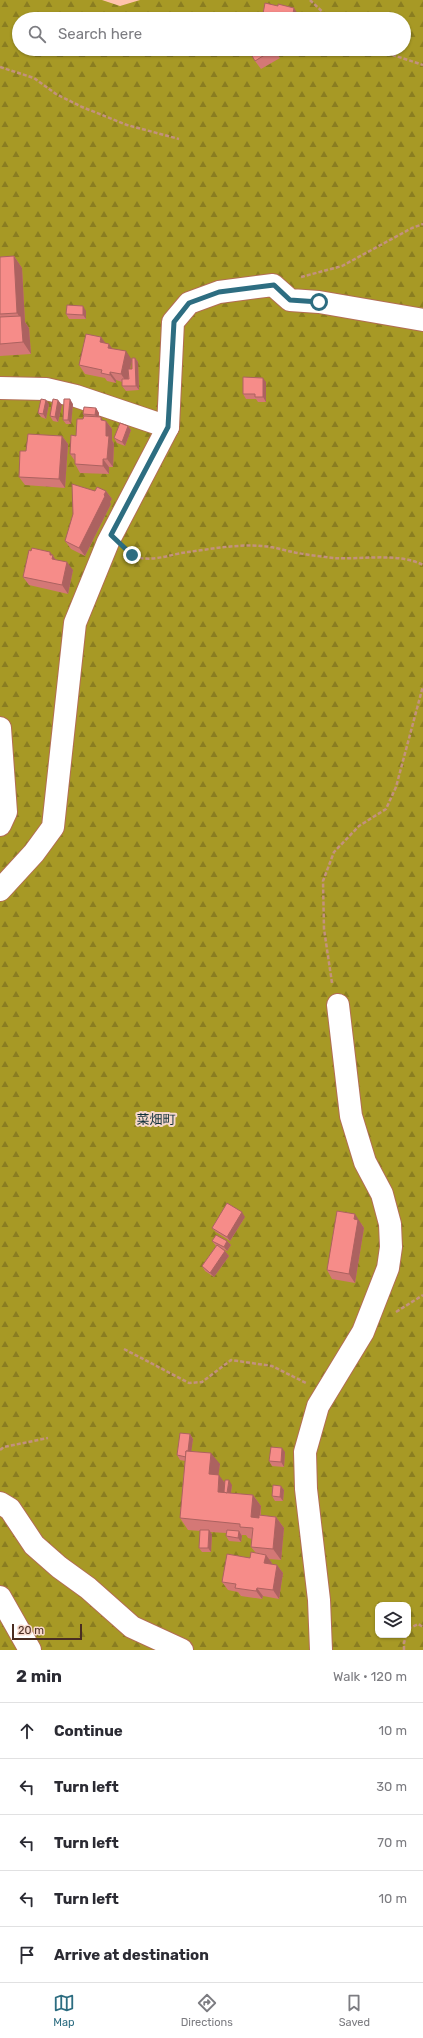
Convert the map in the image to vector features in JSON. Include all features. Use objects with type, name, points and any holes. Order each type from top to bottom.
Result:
[{"type":"street","points":[[0,890],[8,884],[53,827],[75,623],[111,535],[168,427],[174,322],[189,303],[213,294],[274,285],[290,300],[319,302],[423,320]]},
{"type":"street","points":[[0,388],[46,389],[76,396],[168,427]]},
{"type":"street","points":[[0,728],[6,812],[0,825]]},
{"type":"street","points":[[322,1650],[319,1600],[306,1489],[305,1452],[318,1406],[363,1332],[388,1268],[391,1247],[390,1224],[382,1194],[365,1162],[351,1116],[338,1005]]},
{"type":"street","points":[[0,1503],[10,1509],[34,1545],[59,1567],[88,1588],[132,1627],[182,1650]]},
{"type":"street","points":[[0,1597],[30,1650]]},
{"type":"path","points":[[310,0],[323,12]]},
{"type":"path","points":[[396,56],[423,65]]},
{"type":"path","points":[[0,67],[34,78],[56,94],[82,107],[127,125],[179,139]]},
{"type":"path","points":[[274,285],[342,266],[412,228],[423,224]]},
{"type":"path","points":[[111,535],[132,555],[150,559],[187,552],[242,545],[262,546],[301,554],[333,558],[402,558],[423,565]]},
{"type":"path","points":[[338,1005],[329,972],[324,929],[323,881],[334,852],[359,826],[386,809],[396,787],[423,686]]},
{"type":"path","points":[[124,1348],[189,1383],[202,1382],[231,1360],[272,1366],[326,1394]]},
{"type":"path","points":[[0,1450],[4,1447],[48,1438]]},
{"type":"path","points":[[411,1628],[418,1624],[423,1627]]},
{"type":"path","points":[[404,1650],[405,1638]]},
{"type":"green space","points":[[0,0],[102,0],[120,6],[140,0],[423,0],[423,1650],[0,1650]]},
{"type":"building","points":[[265,3],[278,6],[278,4],[294,8],[293,12],[263,12]]},
{"type":"building","points":[[252,56],[263,56],[255,61]]},
{"type":"building","points":[[14,256],[17,313],[0,314],[0,257]]},
{"type":"building","points":[[67,305],[83,306],[83,315],[66,314]]},
{"type":"building","points":[[21,316],[23,342],[0,344],[0,317]]},
{"type":"building","points":[[86,334],[101,337],[100,342],[109,344],[108,348],[126,351],[121,374],[110,372],[110,375],[101,373],[102,370],[79,365]]},
{"type":"building","points":[[132,358],[135,358],[136,386],[122,386],[122,379],[129,379],[128,369],[132,369]]},
{"type":"building","points":[[243,377],[263,378],[263,397],[255,397],[255,394],[243,394]]},
{"type":"building","points":[[41,399],[46,400],[43,414],[38,413]]},
{"type":"building","points":[[53,399],[58,400],[55,417],[50,416]]},
{"type":"building","points":[[64,399],[70,399],[68,420],[63,420]]},
{"type":"building","points":[[84,407],[96,408],[95,415],[83,414]]},
{"type":"building","points":[[84,416],[101,417],[101,420],[106,421],[106,436],[109,436],[107,459],[103,459],[103,466],[75,464],[75,454],[70,454],[71,435],[76,436],[77,419],[83,419]]},
{"type":"building","points":[[120,423],[128,426],[122,442],[114,438]]},
{"type":"building","points":[[28,434],[62,436],[59,479],[19,477],[20,451],[26,451]]},
{"type":"building","points":[[72,484],[95,491],[97,487],[106,491],[105,496],[79,548],[65,541],[73,514]]},
{"type":"building","points":[[32,548],[50,552],[50,555],[53,555],[52,559],[67,562],[62,585],[23,577],[29,550],[31,551]]},
{"type":"building","points":[[227,1203],[242,1212],[227,1237],[212,1228]]},
{"type":"building","points":[[337,1211],[355,1214],[354,1219],[358,1220],[349,1274],[327,1270]]},
{"type":"building","points":[[216,1235],[227,1241],[224,1247],[212,1241]]},
{"type":"building","points":[[217,1245],[225,1251],[210,1273],[202,1266]]},
{"type":"building","points":[[180,1433],[190,1434],[186,1457],[177,1455]]},
{"type":"building","points":[[271,1447],[282,1448],[281,1462],[269,1461]]},
{"type":"building","points":[[186,1451],[211,1453],[209,1474],[219,1475],[218,1492],[253,1495],[251,1517],[259,1518],[259,1515],[276,1517],[273,1549],[251,1547],[253,1528],[240,1527],[240,1524],[180,1518]]},
{"type":"building","points":[[225,1480],[229,1480],[227,1493],[224,1492]]},
{"type":"building","points":[[273,1485],[281,1486],[280,1497],[272,1496]]},
{"type":"building","points":[[200,1530],[209,1530],[208,1548],[199,1548]]},
{"type":"building","points":[[227,1530],[239,1531],[238,1538],[226,1536]]},
{"type":"building","points":[[251,1552],[266,1555],[264,1563],[277,1565],[273,1590],[257,1588],[256,1591],[235,1588],[236,1584],[222,1582],[227,1554],[250,1558]]},
{"type":"district","name":"菜畑町","points":[[156,1119]]},
{"type":"route","points":[[132,555],[111,535],[131,500],[168,427],[174,322],[189,303],[219,292],[274,285],[290,300],[319,302]]}]
